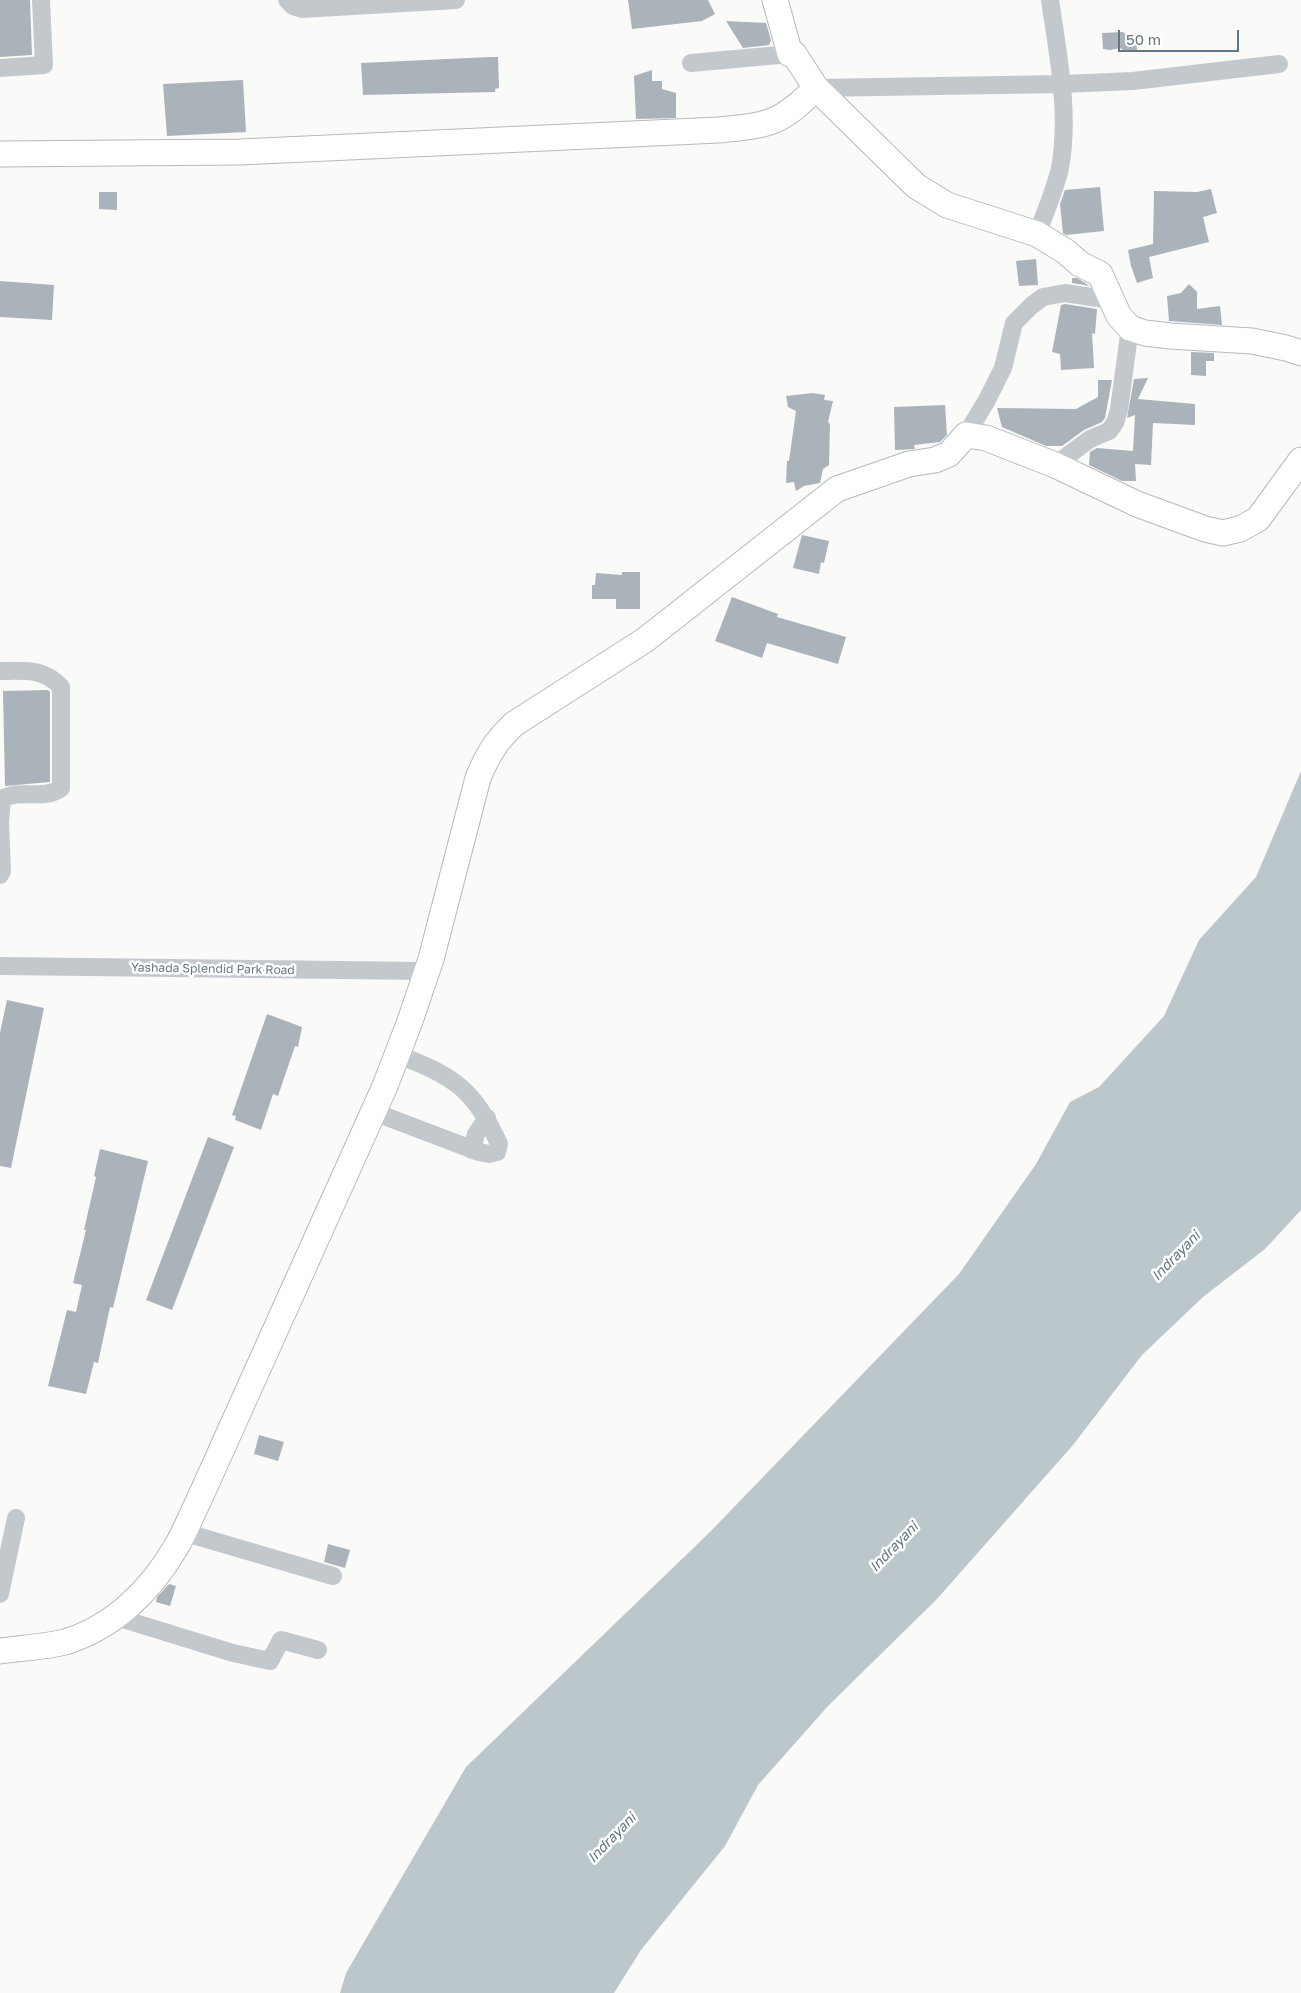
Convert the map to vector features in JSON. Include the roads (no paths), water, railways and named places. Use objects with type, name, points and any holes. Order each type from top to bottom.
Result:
[{"type":"street","points":[[0,68],[44,65],[41,0]]},
{"type":"street","points":[[286,0],[293,6],[302,9],[456,0]]},
{"type":"street","points":[[775,0],[790,54]]},
{"type":"street","points":[[1037,234],[1059,171],[1063,146],[1063,84],[1050,0]]},
{"type":"street","points":[[691,63],[794,54],[816,88],[916,186],[947,205],[1037,234],[1065,251],[1080,264],[1100,274],[1119,316],[1130,328],[1145,333],[1170,336],[1252,341],[1301,353]]},
{"type":"street","points":[[0,154],[240,152],[720,130],[760,126],[779,119],[798,106],[816,88],[1133,81],[1279,64]]},
{"type":"street","points":[[0,1651],[64,1642],[93,1630],[116,1617],[146,1589],[176,1547],[374,1112],[398,1055],[427,972],[478,778],[486,757],[498,739],[514,724],[645,640],[836,489],[910,464],[935,460],[949,454],[966,434],[987,400],[1003,368],[1014,323],[1043,297],[1065,293],[1111,300]]},
{"type":"street","points":[[1055,464],[1090,439],[1109,431],[1115,422],[1119,409],[1130,328]]},
{"type":"street","points":[[966,434],[986,438],[1055,464],[1137,504],[1205,529],[1223,533],[1240,529],[1258,519],[1301,460]]},
{"type":"street","points":[[0,671],[35,671],[51,677],[62,687],[61,788],[54,794],[10,794],[2,799],[0,822],[2,871],[0,875]]},
{"type":"street","name":"Yashada Splendid Park Road","points":[[0,966],[427,972]]},
{"type":"street","points":[[374,1112],[472,1150],[489,1154],[497,1152],[500,1144],[487,1118],[470,1095],[450,1079],[430,1067],[398,1055]]},
{"type":"street","points":[[472,1150],[476,1134],[487,1118]]},
{"type":"street","points":[[0,1594],[16,1518]]},
{"type":"street","points":[[184,1532],[334,1576]]},
{"type":"street","points":[[116,1617],[233,1653],[270,1662],[280,1640],[318,1650]]},
{"type":"water","name":"Indrayani","points":[[1301,771],[1301,1210],[1265,1249],[1203,1297],[1142,1355],[1073,1445],[937,1599],[828,1706],[758,1785],[725,1846],[641,1950],[614,1993],[340,1993],[346,1973],[466,1767],[709,1533],[959,1274],[1036,1164],[1070,1102],[1099,1087],[1164,1016],[1199,940],[1256,877]]}]
